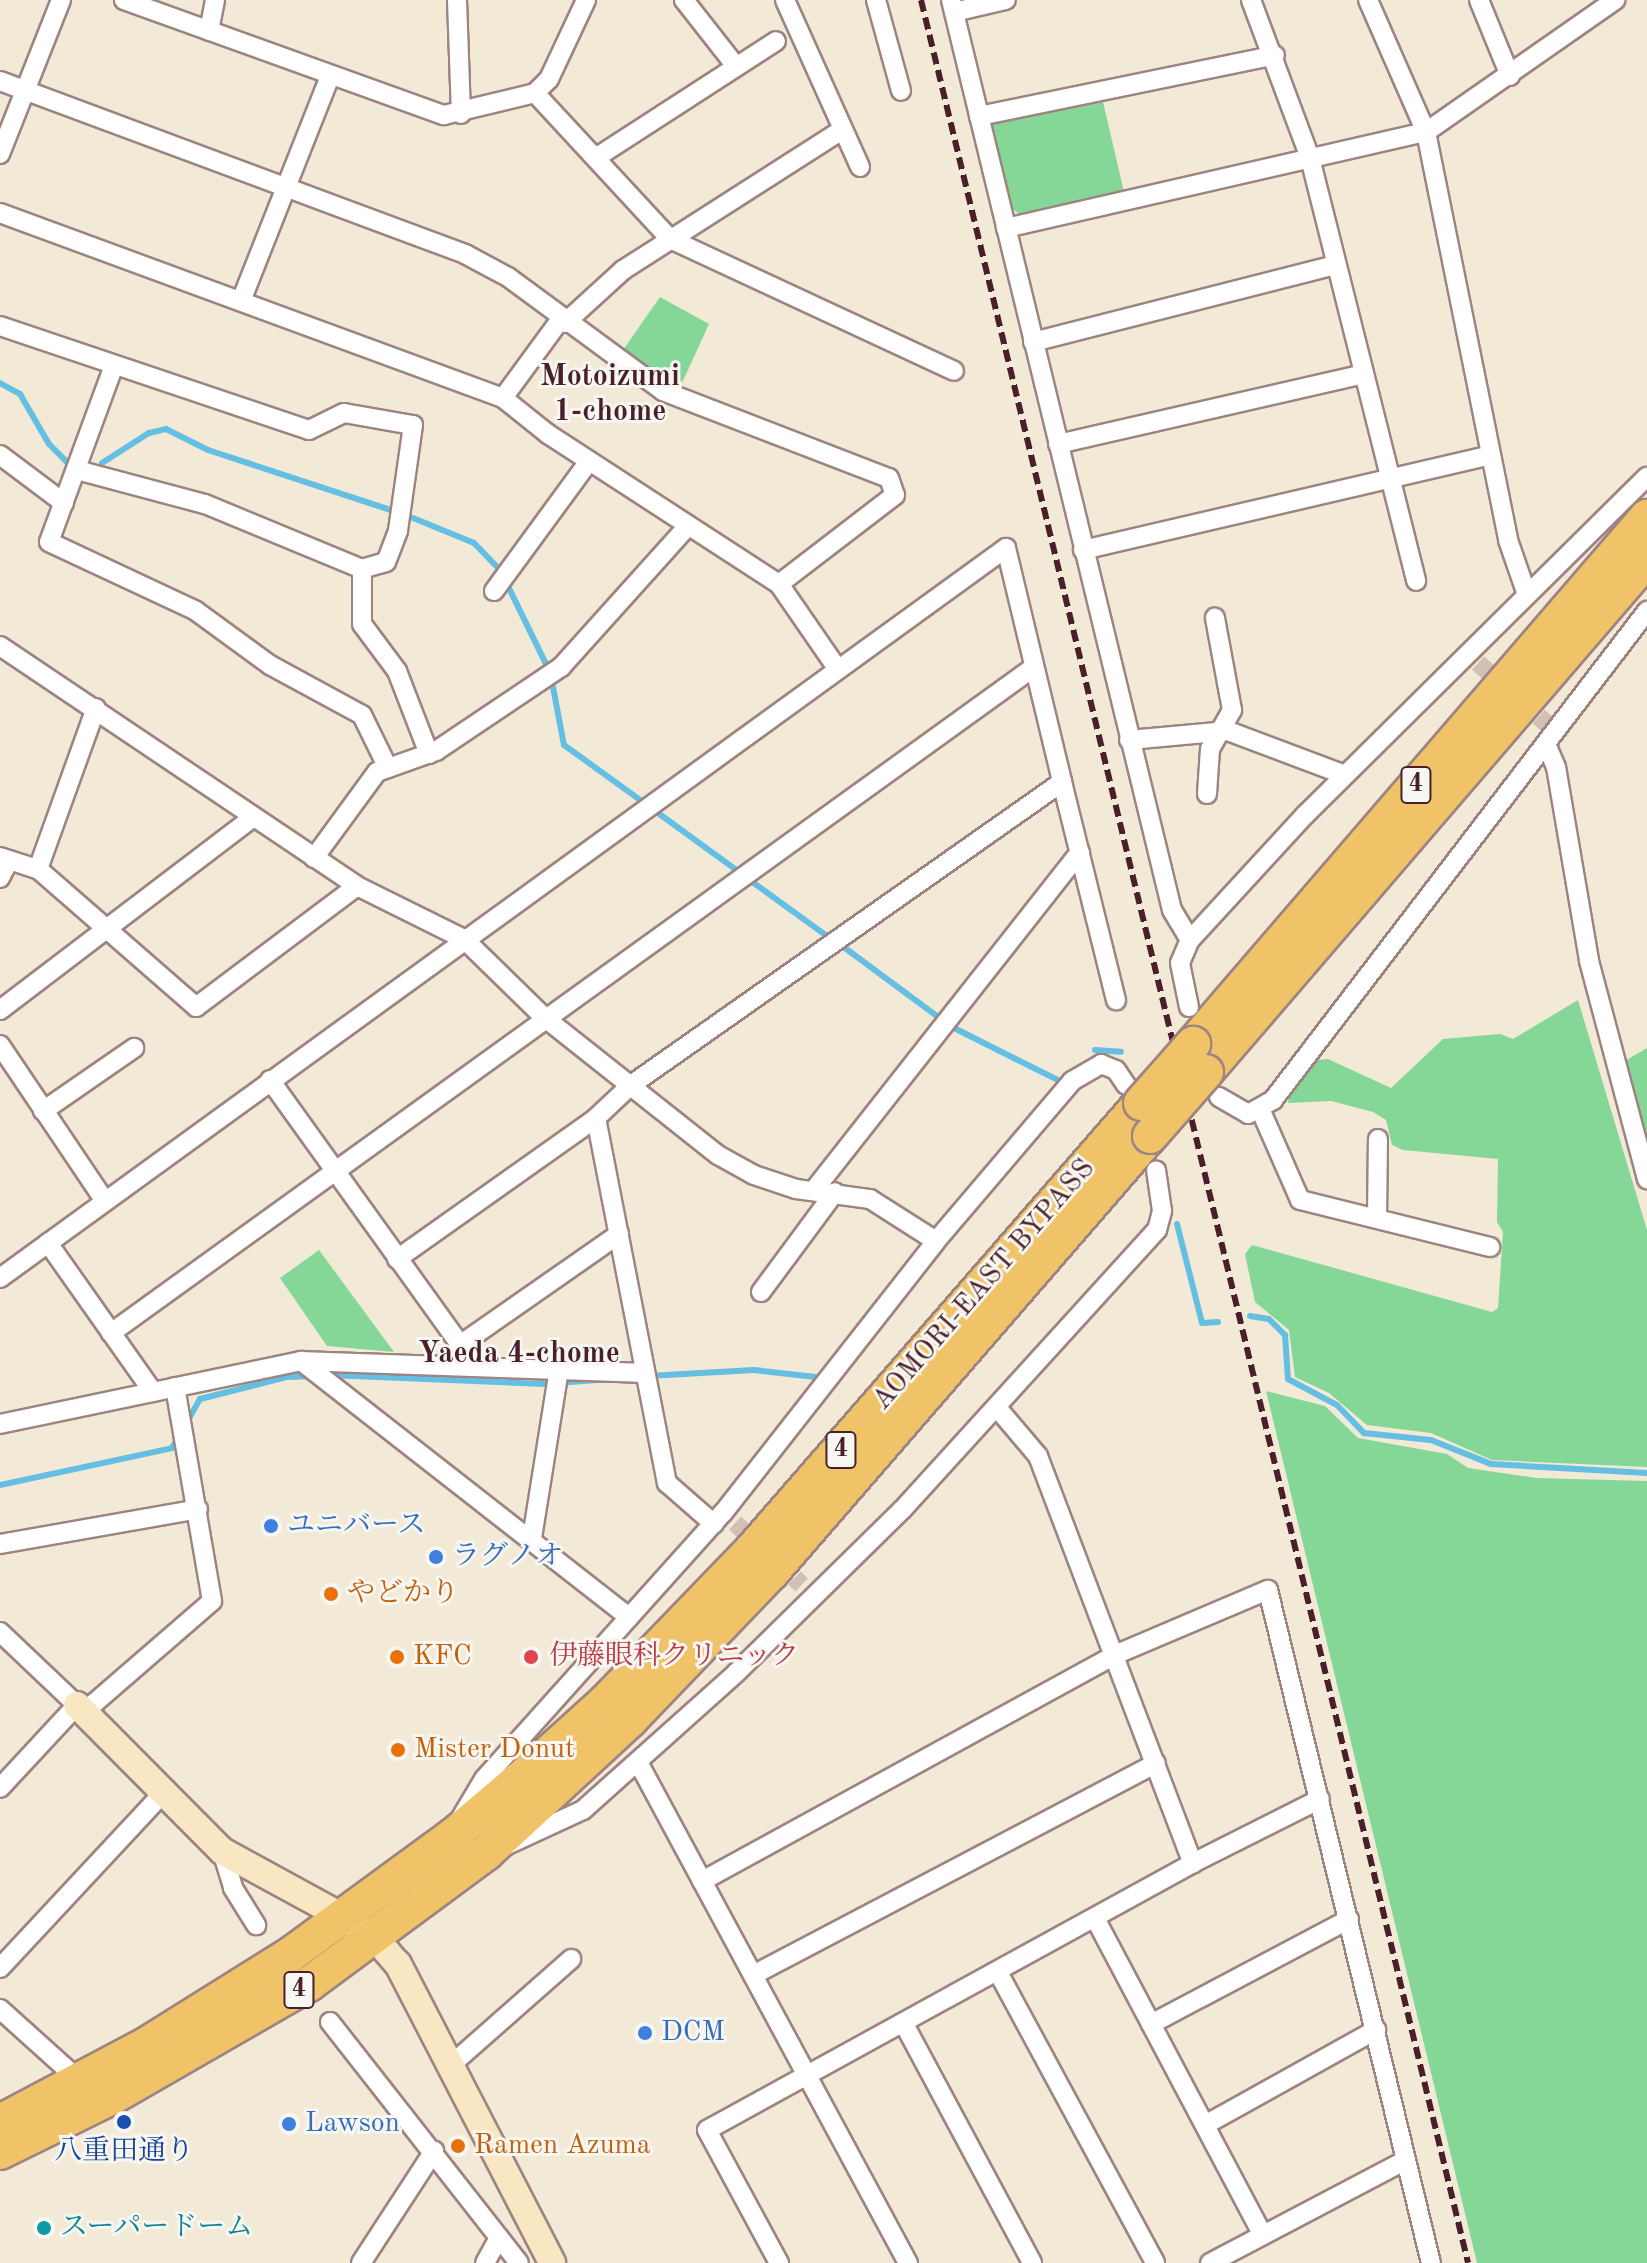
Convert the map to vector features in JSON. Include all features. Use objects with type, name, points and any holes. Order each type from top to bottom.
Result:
[{"type":"highway","name":"AOMORI-EAST BYPASS","points":[[0,2122],[149,2043],[343,1917],[454,1835],[607,1700],[751,1551],[1134,1094],[1206,1071],[1635,510]]},
{"type":"highway","name":"AOMORI-EAST BYPASS","points":[[0,2152],[235,2029],[375,1938],[486,1853],[630,1720],[772,1572],[1647,559]]},
{"type":"street","points":[[0,154],[61,0]]},
{"type":"street","points":[[124,0],[444,115],[461,114],[535,93],[549,79],[586,0]]},
{"type":"street","points":[[209,31],[215,0]]},
{"type":"street","points":[[457,0],[461,114]]},
{"type":"street","points":[[684,0],[735,65]]},
{"type":"street","points":[[785,0],[840,131],[860,167]]},
{"type":"street","points":[[876,0],[901,91]]},
{"type":"street","points":[[1006,0],[953,6],[1172,910],[1190,940]]},
{"type":"street","points":[[1251,0],[1275,55],[1310,158],[1416,581]]},
{"type":"street","points":[[1368,0],[1426,132],[1508,540],[1527,595]]},
{"type":"street","points":[[1479,0],[1510,76]]},
{"type":"street","points":[[1006,228],[1426,132],[1615,0]]},
{"type":"street","points":[[597,157],[776,41]]},
{"type":"street","points":[[979,116],[1275,55]]},
{"type":"street","points":[[241,301],[330,76]]},
{"type":"street","points":[[0,81],[465,254],[508,277],[563,322],[663,391],[889,478],[895,495],[779,584]]},
{"type":"street","points":[[535,93],[670,239],[954,371]]},
{"type":"street","points":[[503,398],[563,322],[623,270],[840,131]]},
{"type":"street","points":[[0,213],[503,398],[589,461],[779,584],[837,668]]},
{"type":"street","points":[[1033,342],[1336,265]]},
{"type":"street","points":[[0,326],[113,368],[309,430],[344,413],[413,425],[398,531],[386,562],[362,569],[205,504],[77,470]]},
{"type":"street","points":[[113,368],[49,542],[196,611],[270,665],[362,715],[388,768]]},
{"type":"street","points":[[1058,444],[1364,374]]},
{"type":"street","points":[[0,455],[64,503]]},
{"type":"street","points":[[1083,550],[1490,455]]},
{"type":"street","points":[[494,591],[589,461]]},
{"type":"street","points":[[1189,1007],[1180,963],[1190,940],[1345,775],[1472,659],[1527,595],[1635,510],[1647,477]]},
{"type":"street","points":[[1635,510],[1639,499],[1647,508]]},
{"type":"street","points":[[314,858],[377,772],[429,754],[561,667],[687,527]]},
{"type":"street","points":[[0,1278],[1006,548],[1116,1000]]},
{"type":"street","points":[[362,569],[362,624],[397,671],[429,754]]},
{"type":"street","points":[[1206,1071],[1241,1113],[1261,1111],[1647,611]]},
{"type":"street","points":[[1207,794],[1210,749],[1232,710],[1215,618]]},
{"type":"street","points":[[0,646],[357,886],[464,939],[545,1018],[718,1155],[754,1175],[814,1190],[870,1199],[936,1241]]},
{"type":"street","points":[[111,1333],[1034,667]]},
{"type":"street","points":[[38,869],[96,708]]},
{"type":"street","points":[[1129,740],[1228,731],[1345,775]]},
{"type":"street","points":[[1551,734],[1589,961],[1647,1179]]},
{"type":"street","points":[[397,1259],[596,1118],[631,1085],[1062,782]]},
{"type":"street","points":[[0,1010],[253,817]]},
{"type":"street","points":[[814,1190],[1080,852]]},
{"type":"street","points":[[0,878],[5,858],[38,869],[196,1007],[357,886]]},
{"type":"street","points":[[0,1045],[105,1201]]},
{"type":"street","points":[[43,1111],[134,1048]]},
{"type":"street","points":[[454,1835],[464,1807],[484,1779],[629,1617],[724,1520],[936,1241],[1080,1074],[1101,1064],[1116,1070],[1134,1094]]},
{"type":"street","points":[[270,1080],[333,1173],[476,1367]]},
{"type":"street","points":[[1261,1111],[1296,1196],[1490,1247]]},
{"type":"street","points":[[596,1118],[667,1483],[724,1520]]},
{"type":"street","points":[[1377,1218],[1378,1139]]},
{"type":"street","points":[[486,1853],[566,1822],[638,1762],[808,1590],[999,1410],[1157,1230],[1162,1211],[1156,1170]]},
{"type":"street","points":[[761,1292],[835,1192]]},
{"type":"street","points":[[460,1345],[619,1234]]},
{"type":"street","points":[[48,1243],[153,1392]]},
{"type":"street","points":[[301,1361],[532,1538],[629,1617]]},
{"type":"street","points":[[0,1424],[301,1361],[644,1373]]},
{"type":"street","points":[[532,1538],[559,1370]]},
{"type":"street","points":[[0,1788],[81,1708],[212,1601],[175,1387]]},
{"type":"street","points":[[999,1410],[1038,1456],[1117,1654],[1193,1863]]},
{"type":"street","points":[[0,1544],[198,1509]]},
{"type":"street","points":[[702,1881],[1117,1654],[1268,1590],[1431,2263]]},
{"type":"street","points":[[1,1636],[81,1708],[222,1851],[343,1917],[375,1938],[398,1964],[552,2263]]},
{"type":"street","points":[[638,1762],[908,2263]]},
{"type":"street","points":[[753,1975],[1156,1763]]},
{"type":"street","points":[[0,1968],[163,1793]]},
{"type":"street","points":[[779,2263],[707,2130],[999,1974],[1193,1863],[1320,1799]]},
{"type":"street","points":[[222,1851],[233,1888],[256,1925]]},
{"type":"street","points":[[1151,2024],[1349,1919]]},
{"type":"street","points":[[1096,1920],[1262,2234]]},
{"type":"street","points":[[452,2064],[571,1959]]},
{"type":"street","points":[[999,1974],[1155,2263]]},
{"type":"street","points":[[0,2009],[80,2081]]},
{"type":"street","points":[[330,2022],[519,2263]]},
{"type":"street","points":[[904,2024],[1032,2263]]},
{"type":"street","points":[[1205,2125],[1376,2030]]},
{"type":"street","points":[[361,2263],[434,2151]]},
{"type":"street","points":[[1210,2263],[1406,2160]]},
{"type":"street","points":[[485,2263],[499,2238]]},
{"type":"green space","points":[[1103,102],[1124,192],[1020,215],[1012,208],[991,124]]},
{"type":"green space","points":[[660,297],[709,324],[682,383],[653,373],[623,350]]},
{"type":"green space","points":[[1578,1000],[1647,1230],[1647,1467],[1492,1460],[1431,1433],[1367,1425],[1329,1393],[1295,1377],[1289,1330],[1255,1302],[1245,1254],[1252,1245],[1492,1312],[1498,1308],[1503,1232],[1497,1222],[1498,1159],[1403,1150],[1392,1145],[1386,1120],[1373,1112],[1331,1101],[1288,1103],[1289,1095],[1318,1060],[1328,1059],[1391,1088],[1443,1039],[1500,1034],[1513,1039]]},
{"type":"green space","points":[[1647,1048],[1647,1137],[1625,1061]]},
{"type":"green space","points":[[319,1250],[394,1352],[327,1346],[280,1278]]},
{"type":"green space","points":[[1266,1391],[1325,1406],[1358,1438],[1447,1454],[1468,1468],[1537,1478],[1647,1481],[1647,2263],[1477,2263]]},
{"type":"waterway","points":[[0,383],[20,394],[49,444],[69,464]]},
{"type":"waterway","points":[[102,463],[149,433],[166,429],[208,450],[394,511]]},
{"type":"waterway","points":[[413,518],[474,543],[500,570]]},
{"type":"waterway","points":[[507,584],[548,668]]},
{"type":"waterway","points":[[553,687],[564,745],[639,799]]},
{"type":"waterway","points":[[658,813],[735,869]]},
{"type":"waterway","points":[[751,881],[827,936]]},
{"type":"waterway","points":[[845,948],[937,1016]]},
{"type":"waterway","points":[[956,1029],[1060,1081]]},
{"type":"waterway","points":[[1095,1050],[1121,1052]]},
{"type":"waterway","points":[[1177,1224],[1202,1323],[1218,1322]]},
{"type":"waterway","points":[[1250,1316],[1269,1319],[1285,1335],[1288,1379],[1337,1405],[1364,1433],[1431,1440],[1491,1464],[1647,1473]]},
{"type":"waterway","points":[[648,1376],[754,1370],[816,1377]]},
{"type":"waterway","points":[[329,1375],[544,1384],[597,1380]]},
{"type":"waterway","points":[[186,1424],[200,1399],[287,1377],[314,1376]]},
{"type":"waterway","points":[[0,1485],[172,1448],[178,1437]]},
{"type":"tunnel","points":[[1478,663],[1548,725]]},
{"type":"tunnel","points":[[735,1523],[802,1585]]},
{"type":"railway","points":[[921,0],[1468,2263]]},
{"type":"place","name":"ユニバース","points":[[271,1526]]},
{"type":"place","name":"ラグノオ","points":[[436,1557]]},
{"type":"place","name":"やどかり","points":[[331,1594]]},
{"type":"place","name":"KFC","points":[[397,1657]]},
{"type":"place","name":"伊藤眼科クリニック","points":[[531,1657]]},
{"type":"place","name":"Mister Donut","points":[[398,1750]]},
{"type":"place","name":"DCM","points":[[645,2033]]},
{"type":"place","name":"八重田通り","points":[[124,2122]]},
{"type":"place","name":"Lawson","points":[[289,2124]]},
{"type":"place","name":"Ramen Azuma","points":[[458,2146]]},
{"type":"place","name":"スーパードーム","points":[[44,2228]]},
{"type":"district","name":"Motoizumi 1-chome","points":[[610,394]]},
{"type":"district","name":"Yaeda 4-chome","points":[[519,1354]]}]
